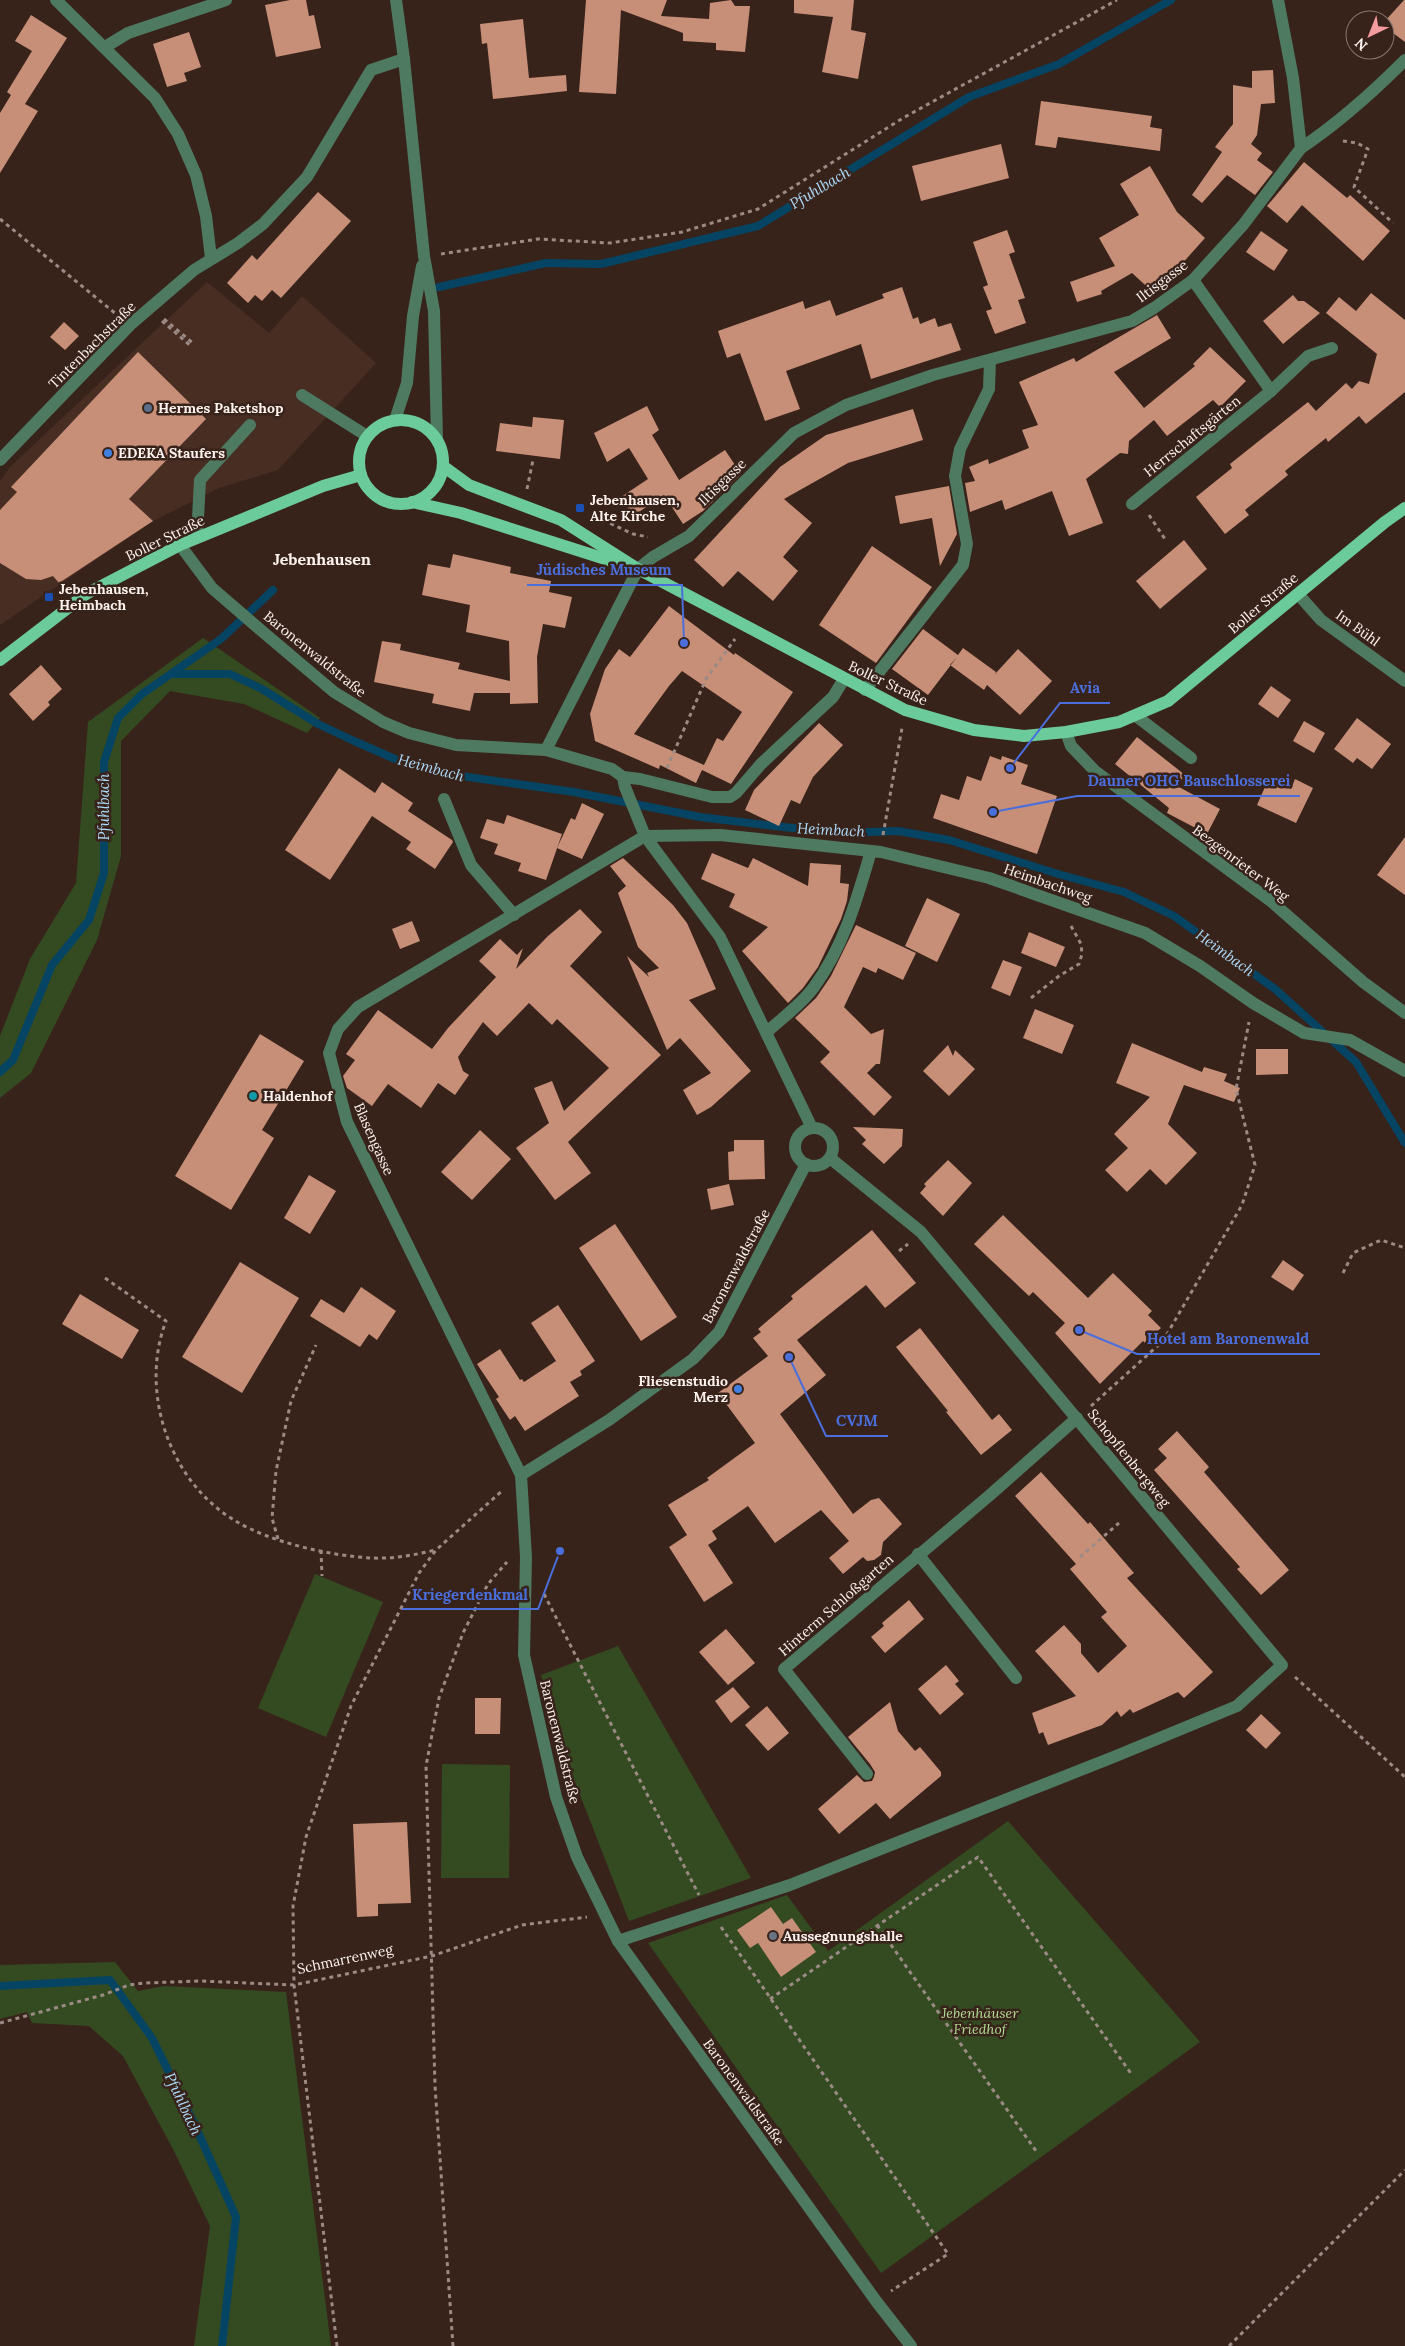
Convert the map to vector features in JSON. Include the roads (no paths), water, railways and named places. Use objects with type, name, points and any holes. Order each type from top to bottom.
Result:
[{"type":"main road","points":[[395,420],[419,424],[429,431],[437,440],[442,453],[443,466],[439,479],[433,489],[423,498],[399,504],[381,498],[367,486],[361,475],[360,455],[367,436],[384,423],[395,420]]},
{"type":"main road","name":"Boller Straße","points":[[443,466],[469,485],[561,520],[638,569],[905,710],[967,728],[1024,736],[1066,732],[1119,722],[1168,701],[1385,522],[1405,508]]},
{"type":"main road","name":"Boller Straße","points":[[0,660],[86,594],[180,545],[323,486],[361,475]]},
{"type":"main road","name":"Boller Straße","points":[[412,502],[461,513],[638,569]]},
{"type":"street","points":[[56,0],[154,98],[178,134],[196,175],[206,216],[211,258]]},
{"type":"street","points":[[105,47],[128,33],[226,0]]},
{"type":"street","points":[[396,0],[404,59],[424,256],[434,311],[437,440]]},
{"type":"street","points":[[1278,0],[1293,78],[1301,148]]},
{"type":"street","name":"Tintenbachstraße","points":[[0,460],[130,325],[211,258],[238,243],[262,224],[307,177],[371,70],[404,59]]},
{"type":"street","name":"Iltisgasse","points":[[546,750],[638,569],[652,557],[689,536],[794,433],[846,404],[933,375],[1132,321],[1154,308],[1193,280],[1243,225],[1301,148],[1360,104],[1405,60]]},
{"type":"street","points":[[395,420],[407,383],[413,316],[424,256]]},
{"type":"street","points":[[1193,280],[1271,391]]},
{"type":"street","name":"Herrschaftsgärten","points":[[1135,501],[1271,391],[1308,356],[1332,348]]},
{"type":"street","points":[[866,690],[963,565],[967,544],[955,476],[960,449],[990,389],[990,360]]},
{"type":"street","points":[[302,395],[367,436]]},
{"type":"street","points":[[197,537],[200,480],[250,424]]},
{"type":"street","name":"Baronenwaldstraße","points":[[180,545],[212,588],[334,692],[357,708],[391,725],[417,735],[456,745],[546,750],[612,770],[624,782],[660,784],[712,797],[730,797],[736,793],[761,764],[833,697],[844,679]]},
{"type":"street","name":"Im Bühl","points":[[1298,594],[1320,620],[1405,681]]},
{"type":"street","points":[[1136,716],[1191,758]]},
{"type":"street","name":"Bezgenrieter Weg","points":[[1066,732],[1071,746],[1095,771],[1272,902],[1363,982],[1405,1014]]},
{"type":"street","points":[[624,782],[643,831],[720,937],[812,1128]]},
{"type":"street","points":[[444,799],[471,865],[514,915]]},
{"type":"street","name":"Heimbachweg","points":[[643,831],[720,836],[871,851],[989,878],[1145,933],[1200,966],[1253,1004],[1304,1033],[1350,1040],[1405,1071]]},
{"type":"street","name":"Blasengasse","points":[[521,1475],[351,1130],[329,1053],[338,1029],[358,1008],[514,915],[643,831]]},
{"type":"street","points":[[767,1032],[813,989],[836,952],[853,912],[871,851]]},
{"type":"street","points":[[812,1128],[824,1130],[832,1140],[833,1152],[830,1158],[819,1165],[806,1164],[797,1155],[796,1143],[801,1133],[812,1128]]},
{"type":"street","name":"Schopflenbergweg","points":[[618,1941],[790,1884],[1116,1756],[1237,1706],[1282,1665],[921,1232],[830,1158]]},
{"type":"street","name":"Baronenwaldstraße","points":[[806,1164],[719,1332],[693,1359],[609,1420],[521,1475],[524,1543],[524,1655],[556,1797],[577,1857],[618,1941],[876,2301],[911,2346]]},
{"type":"street","name":"Hinterm Schloßgarten","points":[[867,1774],[784,1669],[918,1554],[990,1496],[1077,1418]]},
{"type":"street","points":[[918,1554],[1016,1678]]},
{"type":"waterway","name":"Pfuhlbach","points":[[439,287],[546,263],[601,264],[758,226],[969,97],[1059,64],[1171,0]]},
{"type":"waterway","name":"Pfuhlbach","points":[[0,1072],[13,1060],[52,965],[89,920],[104,873],[104,762],[118,718],[142,694],[221,639],[273,590]]},
{"type":"waterway","name":"Heimbach","points":[[173,674],[230,674],[262,689],[318,724],[354,741],[404,763],[454,775],[574,792],[700,817],[841,833],[898,831],[949,840],[1058,874],[1124,892],[1174,916],[1275,989],[1356,1062],[1405,1143]]},
{"type":"waterway","name":"Pfuhlbach","points":[[0,1986],[110,1980],[152,2038],[193,2121],[236,2217],[222,2346]]},
{"type":"place","name":"Hermes Paketshop","points":[[148,408]]},
{"type":"place","name":"EDEKA Staufers","points":[[108,453]]},
{"type":"place","name":"Jebenhausen, Alte Kirche","points":[[580,508]]},
{"type":"place","name":"Jebenhausen, Heimbach","points":[[49,597]]},
{"type":"place","name":"Jüdisches Museum","points":[[684,643]]},
{"type":"place","name":"Avia","points":[[1010,768]]},
{"type":"place","name":"Dauner OHG Bauschlosserei","points":[[993,812]]},
{"type":"place","name":"Haldenhof","points":[[253,1096]]},
{"type":"place","name":"Hotel am Baronenwald","points":[[1079,1330]]},
{"type":"place","name":"CVJM","points":[[789,1357]]},
{"type":"place","name":"Fliesenstudio Merz","points":[[738,1389]]},
{"type":"place","name":"Kriegerdenkmal","points":[[560,1551]]},
{"type":"place","name":"Aussegnungshalle","points":[[773,1936]]},
{"type":"district","name":"Jebenhausen","points":[[322,559]]},
{"type":"park label","name":"Jebenhäuser Friedhof","points":[[980,2022]]}]
